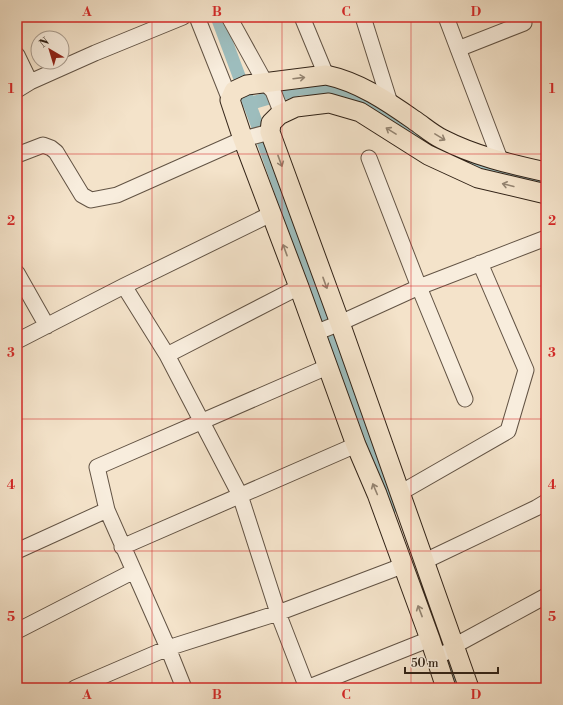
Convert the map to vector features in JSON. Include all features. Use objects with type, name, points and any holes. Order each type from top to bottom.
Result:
[{"type":"main road","points":[[274,97],[326,75],[356,83],[390,103],[441,138],[468,151],[501,162],[546,172]]},
{"type":"main road","points":[[237,92],[274,97],[296,107],[329,103],[360,112],[428,155],[478,178],[546,194]]},
{"type":"main road","points":[[237,92],[257,135],[337,325],[425,561],[445,652],[446,688]]},
{"type":"main road","points":[[257,135],[271,123],[274,97]]},
{"type":"main road","points":[[257,135],[271,214],[298,287],[317,332],[327,367],[356,445],[377,494],[402,566],[430,639],[445,652],[469,688]]},
{"type":"street","points":[[17,90],[30,82],[95,53],[183,17]]},
{"type":"street","points":[[196,17],[237,92]]},
{"type":"street","points":[[229,17],[274,97]]},
{"type":"street","points":[[302,17],[326,75]]},
{"type":"street","points":[[363,17],[390,103]]},
{"type":"street","points":[[446,17],[501,162]]},
{"type":"street","points":[[458,49],[524,23],[521,17]]},
{"type":"street","points":[[17,55],[30,82]]},
{"type":"street","points":[[17,155],[43,145],[51,148],[56,152],[82,195],[91,200],[117,194],[257,135]]},
{"type":"street","points":[[369,158],[419,287],[465,399]]},
{"type":"street","points":[[17,341],[124,286],[271,214]]},
{"type":"street","points":[[317,332],[337,325],[419,287],[546,238]]},
{"type":"street","points":[[400,493],[508,431],[526,370],[480,263]]},
{"type":"street","points":[[17,273],[47,326]]},
{"type":"street","points":[[124,286],[167,356],[240,495],[278,613],[307,688],[430,639]]},
{"type":"street","points":[[167,356],[298,287]]},
{"type":"street","points":[[184,688],[134,571],[122,548],[107,510],[97,467],[327,367]]},
{"type":"street","points":[[122,548],[356,445]]},
{"type":"street","points":[[425,561],[546,502]]},
{"type":"street","points":[[17,551],[107,510]]},
{"type":"street","points":[[75,688],[168,648],[278,613],[402,566]]},
{"type":"street","points":[[17,631],[134,571]]},
{"type":"street","points":[[445,652],[546,596]]},
{"type":"waterway","points":[[217,17],[258,127],[392,507]]},
{"type":"waterway","points":[[249,104],[299,89],[333,88],[369,104],[435,147],[469,165],[546,183]]},
{"type":"waterway","points":[[441,644],[457,688]]}]
